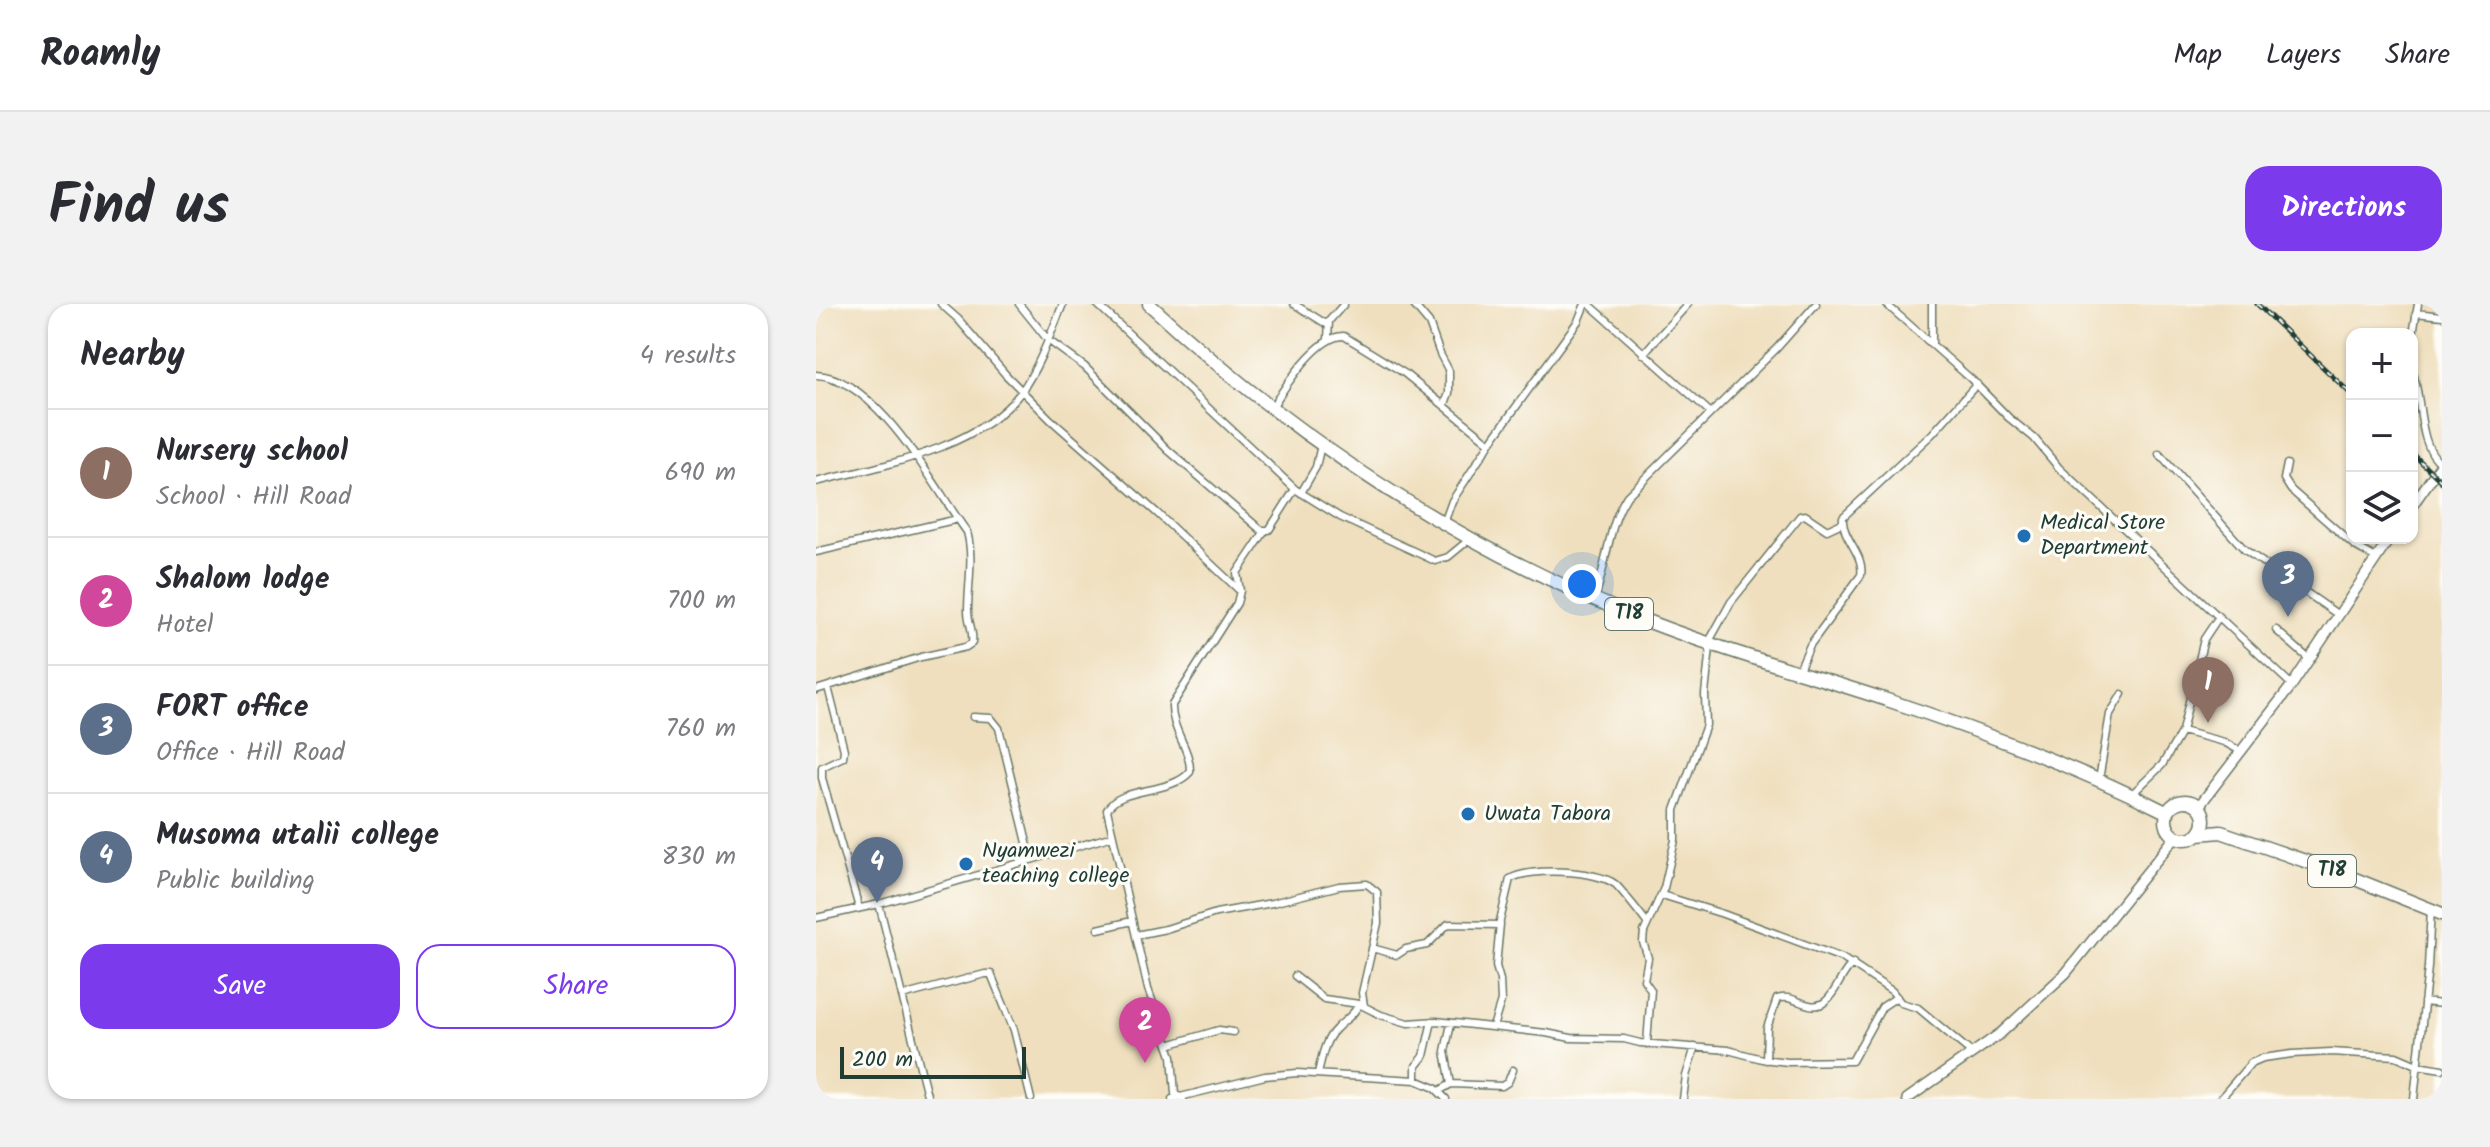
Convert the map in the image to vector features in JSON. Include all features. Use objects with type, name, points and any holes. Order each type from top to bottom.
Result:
[{"type":"highway","name":"T18","points":[[1151,305],[1271,409],[1389,492],[1470,539],[1594,600],[1709,644],[2003,740],[2168,813]]},
{"type":"highway","points":[[2188,801],[2202,812],[2204,823],[2198,834],[2187,839],[2176,836],[2168,829],[2168,813],[2175,804],[2188,801]]},
{"type":"highway","name":"T18","points":[[2202,812],[2221,832]]},
{"type":"highway","name":"T18","points":[[2198,834],[2221,832],[2436,911]]},
{"type":"main road","points":[[2418,497],[2442,463]]},
{"type":"main road","points":[[2202,812],[2386,544]]},
{"type":"main road","points":[[1907,1099],[2001,1033],[2066,973],[2176,836]]},
{"type":"street","points":[[941,304],[1022,391],[1240,591]]},
{"type":"street","points":[[1019,304],[1048,340],[1085,367],[1168,450],[1190,466],[1254,525],[1265,531]]},
{"type":"street","points":[[816,482],[917,457],[941,448],[991,419],[1022,391],[1063,304]]},
{"type":"street","points":[[1097,304],[1298,491],[1340,517],[1431,560],[1444,559],[1470,539]]},
{"type":"street","points":[[1294,304],[1328,325]]},
{"type":"street","points":[[1328,339],[1330,319],[1344,304]]},
{"type":"street","points":[[1444,523],[1452,501],[1587,304],[1711,413]]},
{"type":"street","points":[[1643,354],[1688,304]]},
{"type":"street","points":[[1594,600],[1616,514],[1627,496],[1777,348],[1816,304]]},
{"type":"street","points":[[1886,304],[1977,384],[2009,418],[2034,438],[2059,468],[2292,685]]},
{"type":"street","points":[[1932,304],[1932,344]]},
{"type":"street","points":[[2414,328],[2418,304]]},
{"type":"street","points":[[1416,305],[1429,323],[1449,371],[1449,393],[1445,404]]},
{"type":"street","points":[[2416,313],[2442,316]]},
{"type":"street","points":[[1271,409],[1292,377],[1328,339],[1344,336],[1394,366],[1490,443]]},
{"type":"street","points":[[816,375],[834,377],[851,386],[888,420],[967,532],[971,545],[968,615],[973,636],[972,643],[966,647],[921,657],[816,690]]},
{"type":"street","points":[[1798,672],[1810,645],[1861,575],[1861,562],[1842,523],[1845,514],[1932,434],[1977,384]]},
{"type":"street","points":[[2418,392],[2428,446],[2432,455],[2442,463]]},
{"type":"street","points":[[1321,445],[1316,467],[1265,531],[1236,575],[1239,599],[1172,707],[1190,772],[1178,782],[1111,803],[1107,812],[1148,989],[1172,1056],[1174,1088],[1178,1098],[1265,1076],[1318,1073],[1416,1080],[1439,1091],[1446,1099]]},
{"type":"street","points":[[2159,454],[2245,550],[2337,614]]},
{"type":"street","points":[[2287,464],[2284,479],[2298,497],[2355,546],[2376,558]]},
{"type":"street","points":[[1647,1044],[1651,990],[1644,980],[1648,958],[1643,937],[1662,895],[1675,840],[1675,810],[1706,725],[1709,644],[1731,602],[1759,563],[1800,516],[1805,515],[1827,530],[1842,523]]},
{"type":"street","points":[[816,552],[958,519]]},
{"type":"street","points":[[2131,795],[2165,762],[2182,731],[2204,639],[2218,618]]},
{"type":"street","points":[[2276,630],[2309,659]]},
{"type":"street","points":[[828,687],[844,750],[843,757],[824,766],[821,773],[859,908]]},
{"type":"street","points":[[2099,780],[2110,714],[2122,694]]},
{"type":"street","points":[[973,717],[991,718],[999,728],[1031,859]]},
{"type":"street","points":[[2182,731],[2224,742],[2242,752]]},
{"type":"street","points":[[816,918],[879,904],[1113,836]]},
{"type":"street","points":[[1493,1027],[1501,1001],[1496,966],[1500,924],[1510,879],[1544,872],[1583,874],[1611,882],[1647,923]]},
{"type":"street","points":[[1136,935],[1216,913],[1339,886],[1367,884],[1374,887],[1378,923],[1362,1005],[1328,1039],[1318,1073]]},
{"type":"street","points":[[1662,895],[1779,933],[1853,963],[1904,1005],[1918,1008],[1972,1053]]},
{"type":"street","points":[[879,904],[928,1099]]},
{"type":"street","points":[[2414,1099],[2436,911]]},
{"type":"street","points":[[1098,929],[1132,921]]},
{"type":"street","points":[[1372,948],[1397,955],[1406,949],[1427,945],[1448,924],[1500,924]]},
{"type":"street","points":[[1766,1060],[1767,1028],[1777,999],[1784,996],[1811,1006],[1822,1004],[1853,963]]},
{"type":"street","points":[[902,996],[991,974],[1006,1017],[1014,1030],[1031,1099]]},
{"type":"street","points":[[1295,976],[1324,999],[1362,1005],[1408,1023],[1432,1021],[1571,1038],[1622,1038],[1647,1044],[1739,1052],[1766,1060],[1788,1062],[1852,1061],[1882,1007],[1897,997]]},
{"type":"street","points":[[2424,1002],[2442,1004]]},
{"type":"street","points":[[1416,1080],[1416,1064],[1424,1056],[1432,1021]]},
{"type":"street","points":[[1451,1024],[1445,1051],[1451,1084]]},
{"type":"street","points":[[1168,1045],[1219,1030],[1233,1032]]},
{"type":"street","points":[[1683,1099],[1695,1047]]},
{"type":"street","points":[[2220,1099],[2251,1063],[2263,1058],[2331,1052],[2396,1056],[2417,1065],[2442,1069]]},
{"type":"street","points":[[1439,1091],[1451,1084],[1502,1086],[1508,1082],[1513,1070]]},
{"type":"railway","points":[[2257,304],[2346,389]]},
{"type":"railway","points":[[2418,459],[2442,482]]},
{"type":"place","name":"Medical Store Department","points":[[2024,536]]},
{"type":"place","name":"FORT office","points":[[2288,617]]},
{"type":"place","name":"Nursery school","points":[[2208,723]]},
{"type":"place","name":"Uwata Tabora","points":[[1468,814]]},
{"type":"place","name":"Nyamwezi teaching college","points":[[966,864]]},
{"type":"place","name":"Musoma utalii college","points":[[877,903]]},
{"type":"place","name":"Shalom lodge","points":[[1145,1063]]}]
